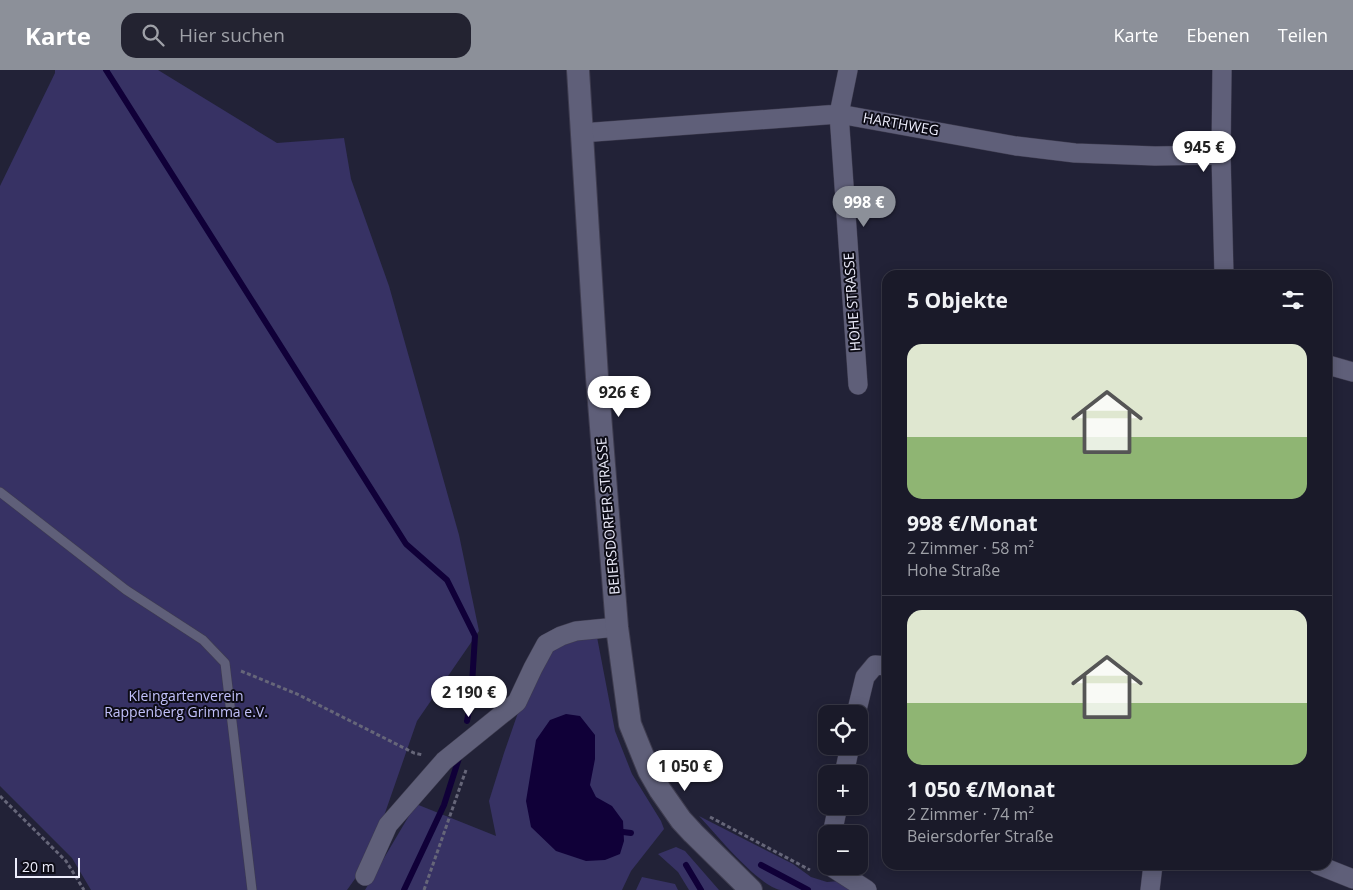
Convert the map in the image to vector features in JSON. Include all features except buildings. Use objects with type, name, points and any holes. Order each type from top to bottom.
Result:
[{"type":"street","name":"BEIERSDORFER STRASSE","points":[[578,70],[597,377],[617,627],[630,724],[649,771],[660,790],[692,833],[750,890]]},
{"type":"street","name":"HOHE STRASSE","points":[[848,70],[840,114],[858,386]]},
{"type":"street","points":[[1222,70],[1221,155],[1224,270]]},
{"type":"street","name":"HARTHWEG","points":[[581,133],[840,114],[1016,146],[1075,153],[1155,156],[1221,155]]},
{"type":"street","points":[[1332,366],[1353,372]]},
{"type":"street","points":[[365,876],[388,825],[444,761],[517,702],[532,668],[546,644],[576,631],[617,627]]},
{"type":"street","points":[[858,705],[865,677],[875,664],[882,665]]},
{"type":"street","points":[[1150,890],[1152,870]]},
{"type":"street","points":[[1330,870],[1353,879]]},
{"type":"street","points":[[842,875],[867,890]]},
{"type":"lane","points":[[0,492],[126,590],[203,640],[225,663],[252,890]]},
{"type":"path","points":[[225,663],[257,679],[297,694],[414,753],[444,761]]},
{"type":"path","points":[[424,890],[470,759],[473,736]]},
{"type":"path","points":[[0,796],[66,861],[84,890]]},
{"type":"path","points":[[710,816],[812,871],[818,872]]},
{"type":"green space","name":"Kleingartenverein Rappenberg Grimma e.V.","points":[[55,70],[158,70],[277,143],[344,138],[351,179],[389,286],[459,535],[479,631],[417,721],[377,836],[362,869],[347,890],[91,890],[72,858],[0,786],[0,186]]},
{"type":"green space","points":[[597,637],[615,731],[632,774],[664,829],[631,871],[622,890],[365,890],[416,804],[496,836],[489,801],[521,704],[543,658],[557,645],[575,638]]},
{"type":"green space","points":[[699,816],[793,864],[811,877],[827,882],[839,881],[851,890],[781,890],[772,887],[750,870]]},
{"type":"green space","points":[[676,847],[685,851],[719,890],[689,890],[678,872],[658,854]]},
{"type":"green space","points":[[642,877],[675,884],[678,890],[636,890]]},
{"type":"shaded area","points":[[566,714],[580,716],[595,735],[595,759],[590,785],[596,797],[612,806],[623,821],[624,841],[620,854],[605,860],[586,861],[556,851],[531,827],[526,801],[536,740],[550,720]]},
{"type":"waterway","points":[[106,70],[406,544],[447,580],[475,636],[471,700],[467,721]]},
{"type":"waterway","points":[[404,890],[444,805],[459,758]]},
{"type":"waterway","points":[[623,832],[631,833]]},
{"type":"waterway","points":[[686,865],[701,890]]},
{"type":"waterway","points":[[761,865],[808,890]]}]
